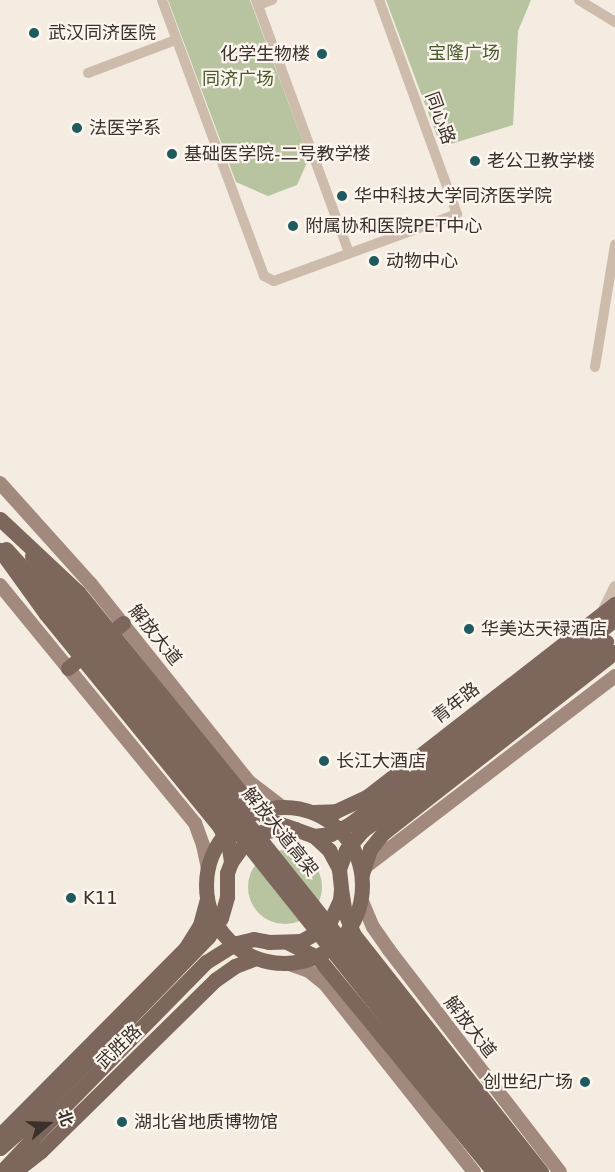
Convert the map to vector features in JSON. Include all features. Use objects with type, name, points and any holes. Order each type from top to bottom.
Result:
[{"type":"main road","name":"解放大道","points":[[0,483],[57,544],[123,623],[248,781],[282,807]]},
{"type":"main road","points":[[0,519],[78,592],[250,804],[269,820],[314,836],[329,850],[339,869],[345,913],[354,935],[542,1172]]},
{"type":"main road","name":"解放大道高架","points":[[0,519],[72,604],[526,1172]]},
{"type":"main road","name":"解放大道高架","points":[[0,543],[55,603],[509,1172]]},
{"type":"main road","points":[[0,550],[46,614],[219,826],[228,842],[231,862]]},
{"type":"main road","points":[[0,585],[195,823],[204,845],[208,869],[207,896],[211,910],[225,936],[235,946],[256,958],[286,963],[309,971],[325,984],[474,1172]]},
{"type":"main road","points":[[286,963],[311,958],[337,943],[349,929],[361,899],[363,872],[370,849],[383,833],[609,640],[611,612]]},
{"type":"main road","name":"青年路","points":[[312,812],[336,811],[368,796],[611,612]]},
{"type":"main road","points":[[68,668],[123,623]]},
{"type":"main road","points":[[314,836],[332,834],[357,819],[609,640]]},
{"type":"main road","points":[[339,869],[346,850],[362,831],[609,640]]},
{"type":"main road","points":[[363,872],[615,676]]},
{"type":"main road","points":[[208,869],[218,844],[236,824],[259,811],[282,807],[312,812],[339,829],[350,843],[363,872]]},
{"type":"main road","points":[[1,1172],[27,1134],[217,927],[225,908],[227,873],[231,862],[244,844],[252,837],[273,829],[295,829]]},
{"type":"main road","points":[[289,943],[312,937],[330,921],[340,900],[341,889]]},
{"type":"main road","name":"武胜路","points":[[0,1135],[185,950],[200,925],[207,896]]},
{"type":"main road","name":"解放大道","points":[[361,899],[373,927],[389,950],[560,1172]]},
{"type":"main road","points":[[0,1148],[27,1134],[215,955],[246,940],[289,943],[301,947],[318,958],[494,1172]]},
{"type":"main road","name":"武胜路","points":[[14,1172],[40,1151],[216,980],[235,966],[256,958]]},
{"type":"street","points":[[162,0],[264,276],[274,280],[349,253],[257,3],[272,0]]},
{"type":"street","name":"同心路","points":[[349,253],[457,214],[379,0]]},
{"type":"street","points":[[579,0],[615,22]]},
{"type":"street","points":[[88,73],[177,40]]},
{"type":"street","points":[[595,367],[615,245]]},
{"type":"street","points":[[611,612],[615,587]]},
{"type":"green space","name":"同济广场","points":[[168,0],[250,0],[309,158],[297,185],[268,196],[236,182]]},
{"type":"green space","name":"宝隆广场","points":[[386,0],[531,0],[518,31],[513,125],[441,147]]},
{"type":"green space","points":[[285,850],[299,853],[311,861],[319,873],[322,887],[319,901],[311,913],[299,921],[285,924],[271,921],[259,913],[251,901],[248,887],[251,873],[259,861],[271,853]]},
{"type":"place","name":"武汉同济医院","points":[[34,33]]},
{"type":"place","name":"化学生物楼","points":[[322,54]]},
{"type":"place","name":"法医学系","points":[[77,128]]},
{"type":"place","name":"基础医学院-二号教学楼","points":[[172,154]]},
{"type":"place","name":"老公卫教学楼","points":[[475,161]]},
{"type":"place","name":"华中科技大学同济医学院","points":[[342,196]]},
{"type":"place","name":"附属协和医院PET中心","points":[[293,226]]},
{"type":"place","name":"动物中心","points":[[374,261]]},
{"type":"place","name":"华美达天禄酒店","points":[[469,629]]},
{"type":"place","name":"长江大酒店","points":[[324,761]]},
{"type":"place","name":"K11","points":[[71,898]]},
{"type":"place","name":"创世纪广场","points":[[585,1082]]},
{"type":"place","name":"湖北省地质博物馆","points":[[122,1122]]}]
